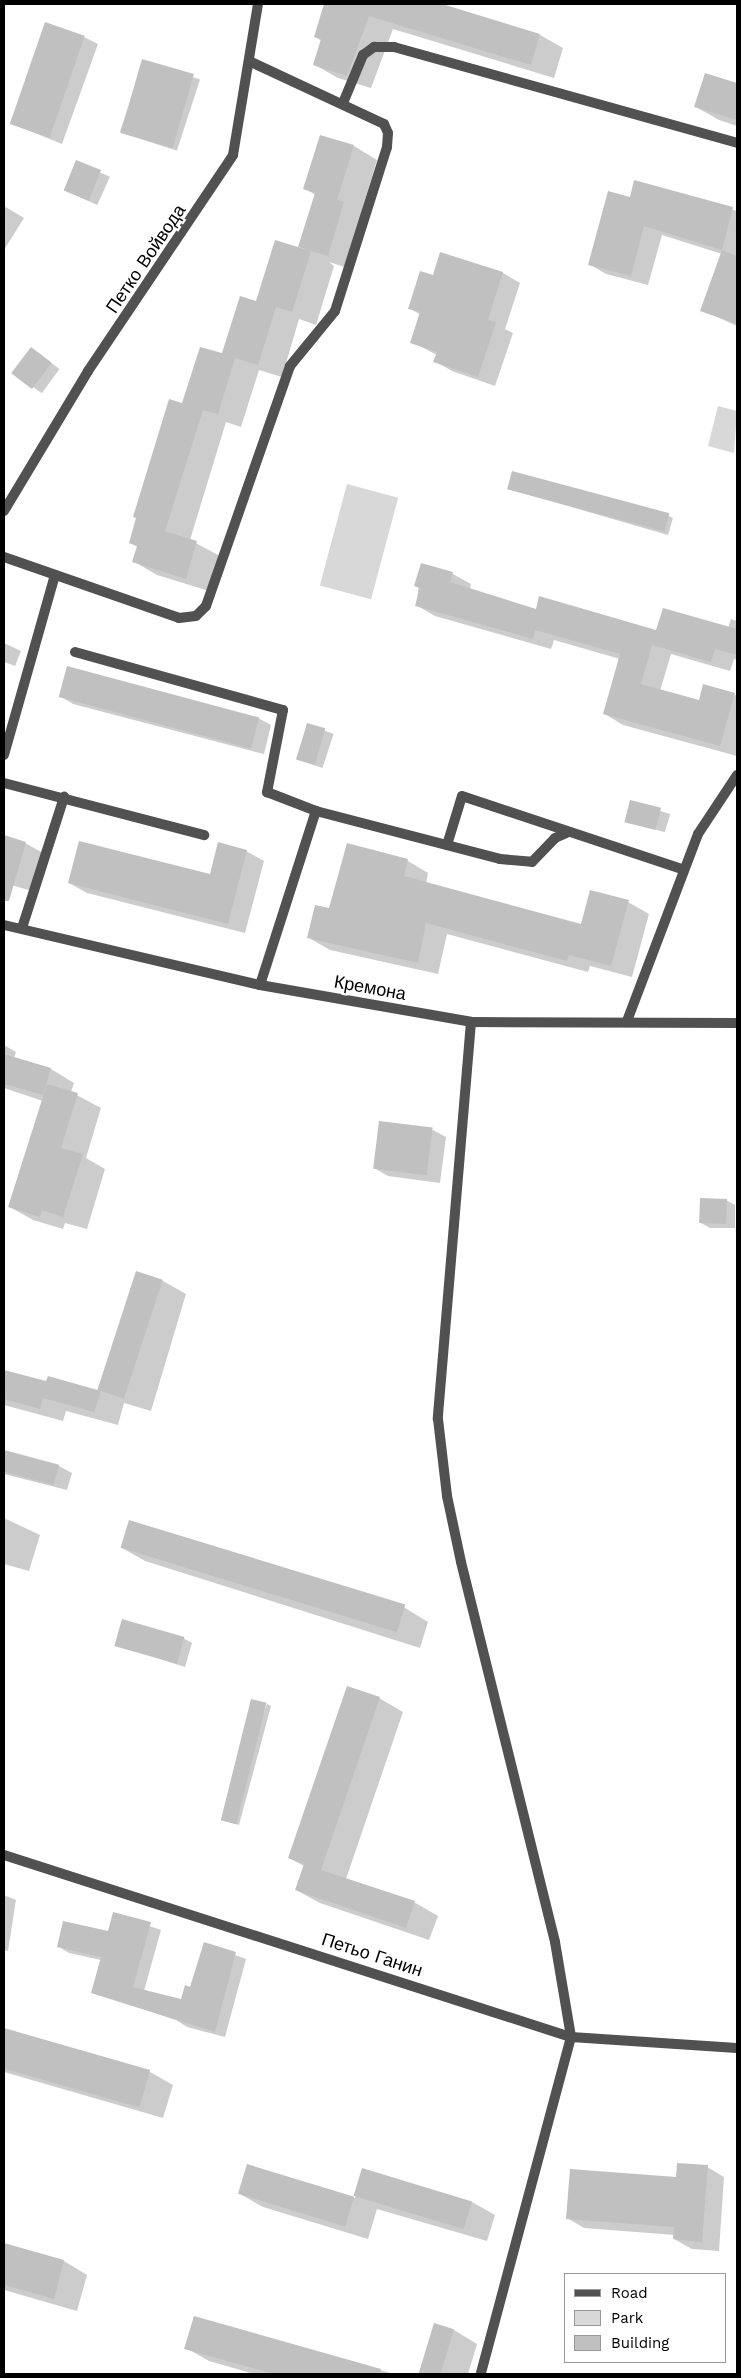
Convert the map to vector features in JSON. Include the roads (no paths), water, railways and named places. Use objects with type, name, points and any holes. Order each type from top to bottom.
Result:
[{"type":"street","name":"Петко Войвода","points":[[4,511],[88,371],[224,173],[233,155],[251,62],[258,4]]},
{"type":"street","points":[[343,103],[363,55],[374,47],[394,47],[737,143]]},
{"type":"street","points":[[4,557],[179,618],[196,616],[206,606],[290,366],[335,311],[387,147],[388,133],[384,124],[343,103],[251,62]]},
{"type":"street","points":[[4,755],[55,575]]},
{"type":"street","points":[[75,652],[283,710],[267,792],[316,811],[500,859],[532,862],[554,838],[566,833]]},
{"type":"street","points":[[627,1021],[698,834],[737,775]]},
{"type":"street","points":[[4,783],[64,797],[204,835]]},
{"type":"street","points":[[447,845],[462,796],[566,833],[684,870]]},
{"type":"street","points":[[22,928],[64,797]]},
{"type":"street","points":[[260,985],[316,811]]},
{"type":"street","name":"Кремона","points":[[4,925],[260,985],[471,1022],[527,1024],[627,1021],[737,1023]]},
{"type":"street","points":[[471,1022],[438,1419],[448,1496],[461,1562],[554,1942],[571,2037],[481,2374]]},
{"type":"street","name":"Петьо Ганин","points":[[4,1855],[571,2037],[737,2048]]}]
